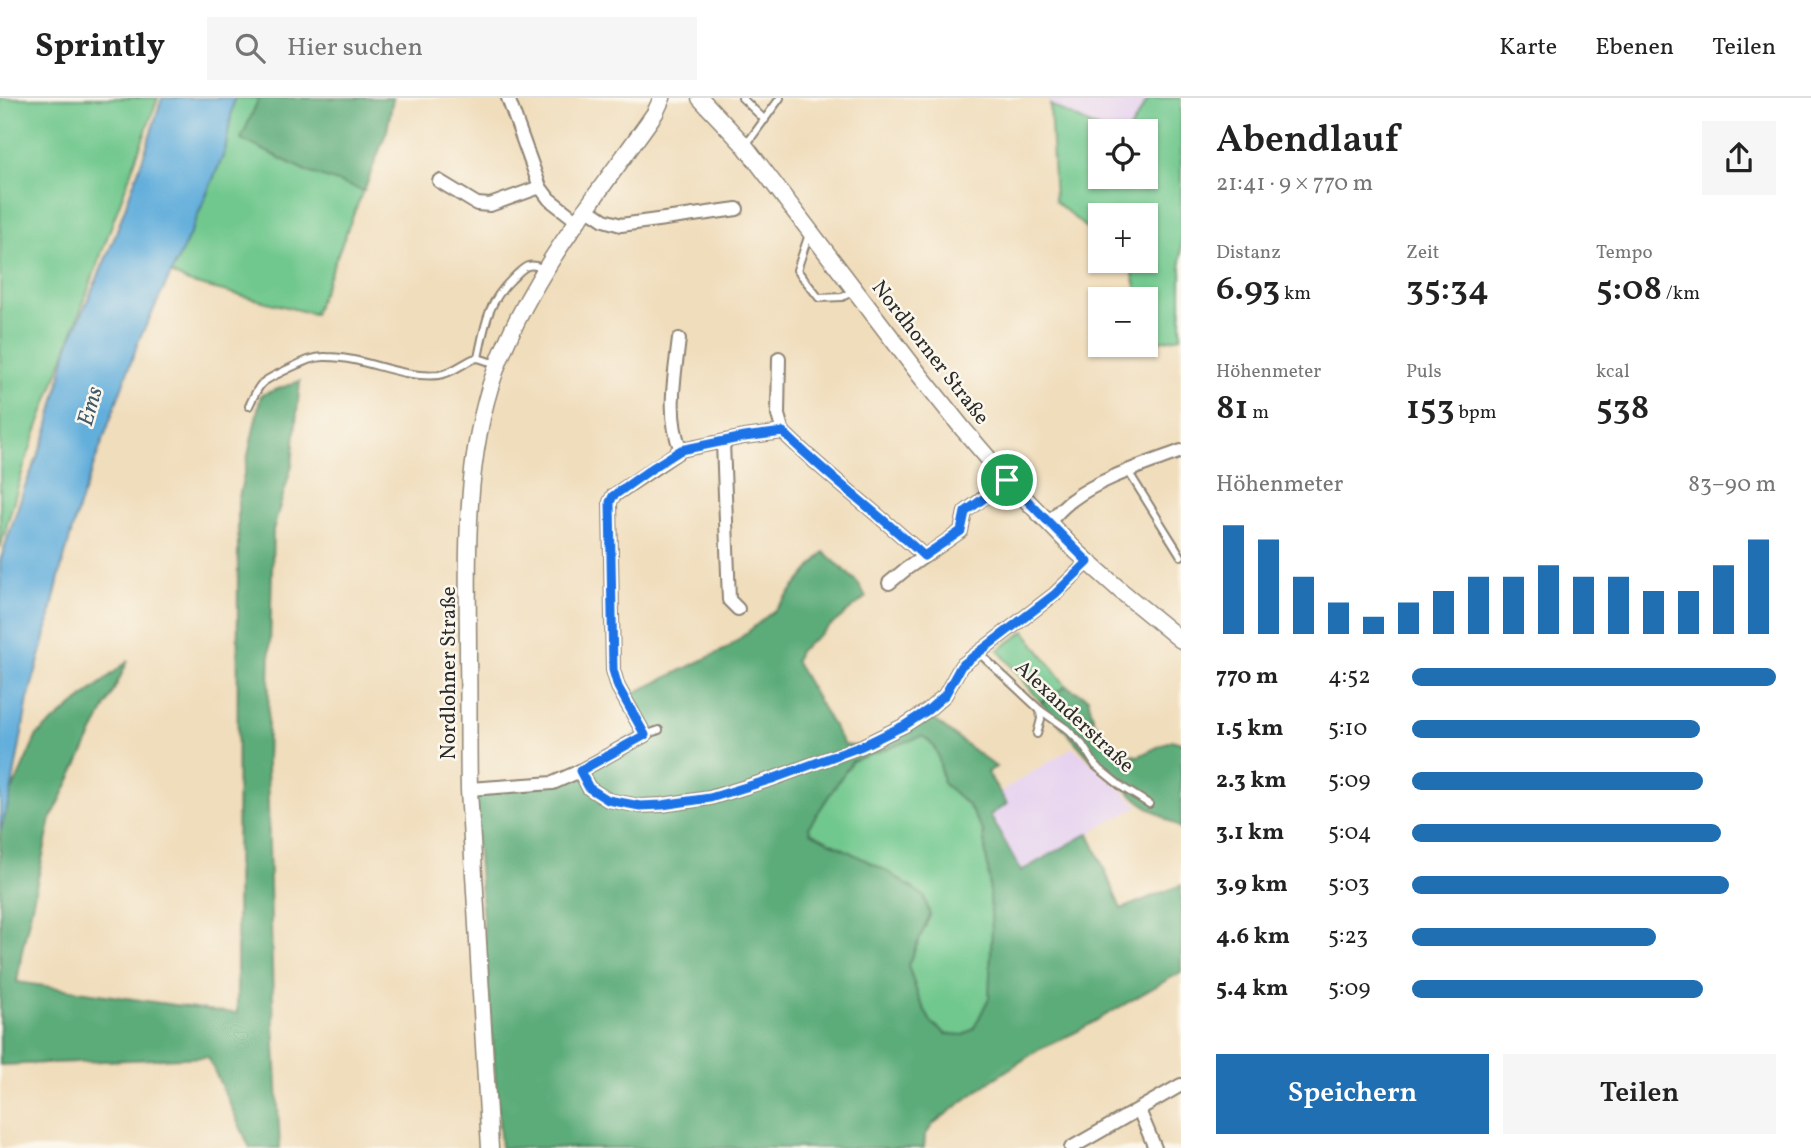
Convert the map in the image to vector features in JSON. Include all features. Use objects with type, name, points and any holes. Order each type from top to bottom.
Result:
[{"type":"street","points":[[508,98],[540,187],[554,204],[621,225],[737,209]]},
{"type":"street","name":"Nordlohner Straße","points":[[490,1148],[470,789],[468,593],[472,475],[479,429],[498,364],[514,325],[544,269],[655,113],[662,98]]},
{"type":"street","name":"Nordhorner Straße","points":[[700,98],[745,146],[941,401],[1007,480],[1088,562],[1181,640]]},
{"type":"street","points":[[439,181],[477,204],[490,205],[540,187]]},
{"type":"street","points":[[678,339],[672,399],[676,438],[681,450]]},
{"type":"street","points":[[779,358],[778,415],[783,432],[924,556]]},
{"type":"street","points":[[470,789],[553,783],[645,735],[618,687],[613,670],[610,502],[613,496],[681,450],[783,432]]},
{"type":"street","points":[[723,442],[729,600],[738,609]]},
{"type":"street","points":[[1048,523],[1070,501],[1087,490],[1181,451]]},
{"type":"street","points":[[889,583],[961,531],[965,512],[1007,480]]},
{"type":"street","name":"Alexanderstraße","points":[[580,771],[589,788],[608,800],[640,806],[662,805],[710,798],[862,746],[917,718],[945,695],[961,666],[1055,594],[1088,562]]},
{"type":"street","points":[[1072,1148],[1181,1085]]},
{"type":"street","points":[[1139,1110],[1155,1148]]},
{"type":"lane","points":[[742,98],[765,120]]},
{"type":"lane","points":[[745,146],[780,98]]},
{"type":"lane","points":[[810,232],[797,270],[819,298],[842,297],[856,290]]},
{"type":"lane","points":[[478,358],[489,311],[499,291],[521,269],[530,264],[544,269]]},
{"type":"lane","points":[[249,405],[264,380],[307,360],[326,356],[430,375],[443,374],[478,358],[498,364]]},
{"type":"lane","points":[[1128,471],[1181,556]]},
{"type":"lane","name":"Alexanderstraße","points":[[978,653],[1040,710],[1067,729],[1106,774],[1149,804]]},
{"type":"lane","points":[[1037,734],[1041,719],[1040,710]]},
{"type":"lane","points":[[645,735],[659,730]]},
{"type":"shaded area","points":[[1047,98],[1149,98],[1136,119],[1088,119],[1088,123],[1050,104]]},
{"type":"shaded area","points":[[1073,747],[1139,806],[1021,871],[989,815],[1007,805],[1000,792]]},
{"type":"green space","points":[[0,98],[158,98],[25,463],[0,548]]},
{"type":"green space","points":[[234,98],[393,98],[387,130],[314,314],[188,282],[171,273],[225,151]]},
{"type":"green space","points":[[259,98],[393,98],[387,130],[364,191],[308,172],[241,139]]},
{"type":"green space","points":[[1149,98],[1181,98],[1181,337],[1158,341],[1158,287],[1136,287],[1133,273],[1158,273],[1158,203],[1088,203],[1088,230],[1055,201],[1050,105],[1088,124],[1088,189],[1158,189],[1158,119],[1136,119]]},
{"type":"green space","points":[[300,381],[292,465],[273,530],[267,764],[273,1004],[280,1148],[250,1148],[208,1057],[0,1065],[0,833],[11,793],[37,735],[128,661],[51,819],[17,982],[237,1013],[238,502],[261,395]]},
{"type":"green space","points":[[824,552],[858,583],[866,597],[799,651],[795,661],[844,745],[861,747],[926,714],[996,767],[987,772],[1007,804],[990,815],[1021,871],[1089,833],[1121,909],[1181,885],[1181,972],[1076,1032],[1040,1049],[992,1080],[933,1124],[925,1136],[924,1148],[501,1148],[473,793],[546,779],[575,767],[647,728],[630,695],[728,648],[777,608]],"holes":[[[922,736],[936,750],[943,783],[968,805],[983,831],[989,878],[992,929],[989,998],[974,1028],[964,1035],[946,1034],[931,1022],[919,999],[908,965],[930,915],[924,896],[885,870],[810,832],[809,826],[852,761]]]},
{"type":"green space","points":[[1025,631],[1066,686],[1041,702],[998,650]]},
{"type":"green space","points":[[1066,686],[1088,698],[1094,721],[1122,754],[1139,756],[1172,740],[1181,743],[1181,831],[1142,803],[1092,761],[1041,703]]},
{"type":"green space","points":[[922,736],[936,750],[943,783],[968,805],[983,831],[992,929],[989,998],[974,1028],[964,1035],[946,1034],[931,1022],[919,999],[908,965],[930,915],[885,870],[810,832],[809,826],[852,761]]},
{"type":"water","name":"Ems","points":[[162,98],[234,98],[225,151],[189,236],[139,340],[79,506],[28,699],[11,793],[0,832],[0,561],[24,489],[47,433],[68,346],[112,244]]},
{"type":"route","points":[[783,432],[924,556],[961,531],[965,512],[1007,480],[1088,562],[1055,594],[961,666],[945,695],[928,710],[905,725],[862,746],[710,798],[640,806],[608,800],[589,788],[580,771],[645,735],[618,687],[613,670],[610,502],[613,496],[681,450],[783,432]]}]
